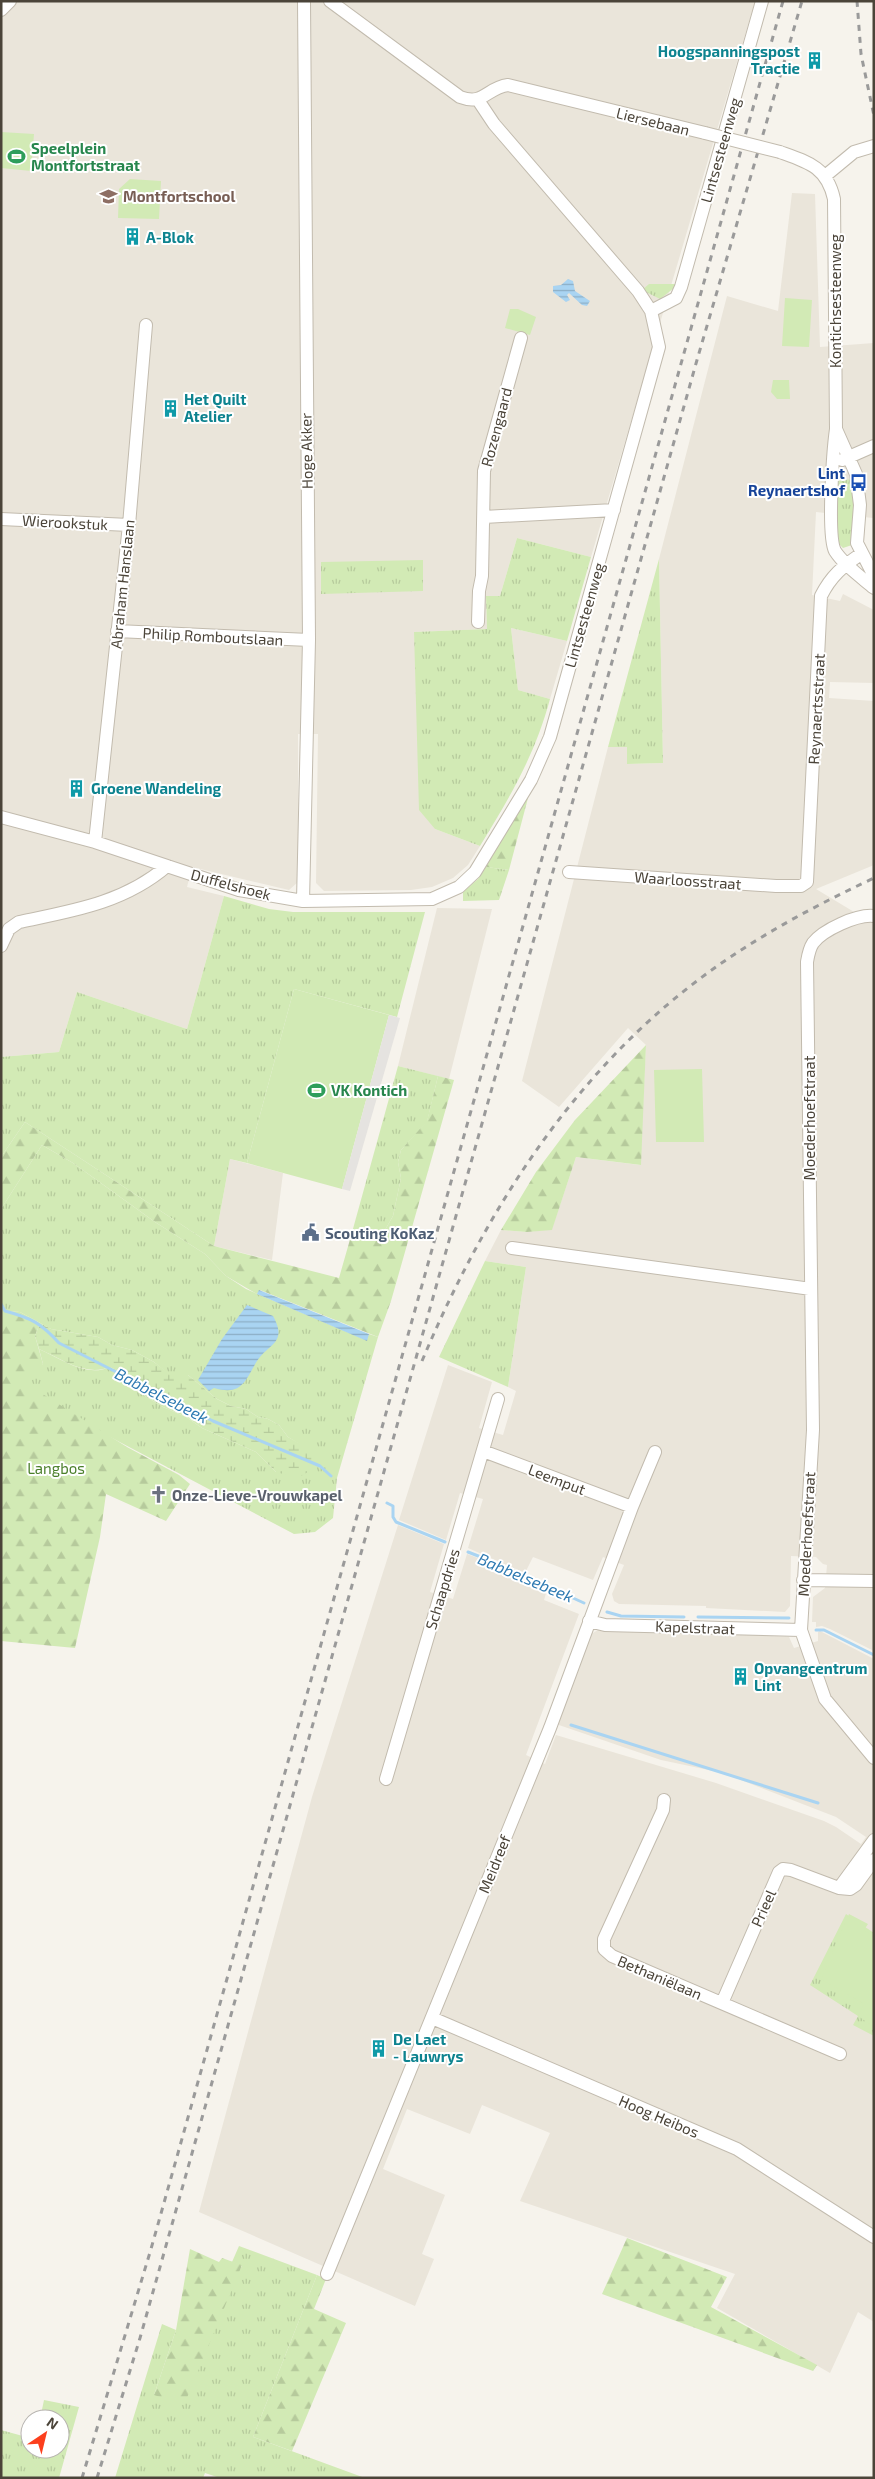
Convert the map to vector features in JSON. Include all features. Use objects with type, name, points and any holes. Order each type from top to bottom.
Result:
[{"type":"street","points":[[1,10],[10,1]]},
{"type":"street","name":"Hoge Akker","points":[[303,901],[309,640],[304,1]]},
{"type":"street","name":"Lintsesteenweg","points":[[476,869],[507,822],[542,758],[659,347],[651,311],[676,298],[762,1]]},
{"type":"street","points":[[335,3],[460,97],[470,101],[478,100],[494,124],[629,280],[651,311]]},
{"type":"street","name":"Liersebaan","points":[[478,100],[498,87],[508,85],[780,152],[807,161],[825,176]]},
{"type":"street","points":[[825,176],[854,152],[874,146]]},
{"type":"street","name":"Kontichsesteenweg","points":[[825,176],[832,187],[834,200],[836,429],[832,464],[832,540],[836,553],[874,588]]},
{"type":"street","name":"Abraham Hanslaan","points":[[95,842],[128,525],[146,325]]},
{"type":"street","name":"Rozengaard","points":[[478,622],[479,591],[482,576],[484,471],[520,338]]},
{"type":"street","name":"Kontichsesteenweg","points":[[836,429],[850,457],[858,482],[860,505],[857,533],[861,554],[874,576]]},
{"type":"street","points":[[832,464],[874,446]]},
{"type":"street","points":[[484,517],[614,510]]},
{"type":"street","name":"Wierookstuk","points":[[1,519],[128,525]]},
{"type":"street","name":"Reynaertsstraat","points":[[807,882],[821,596],[829,581],[846,564],[861,554]]},
{"type":"street","name":"Philip Romboutslaan","points":[[117,631],[309,640]]},
{"type":"street","points":[[1,817],[95,842],[167,866]]},
{"type":"street","points":[[1,946],[9,929],[19,922],[93,907],[148,882],[167,866]]},
{"type":"street","name":"Duffelshoek","points":[[167,866],[239,890],[303,901],[432,899],[459,887],[476,869]]},
{"type":"street","name":"Waarloosstraat","points":[[569,872],[776,886],[802,886],[807,882]]},
{"type":"street","name":"Moederhoefstraat","points":[[874,916],[865,915],[851,919],[818,937],[810,948],[807,962],[812,1430],[801,1630],[826,1699],[874,1758]]},
{"type":"street","points":[[512,1248],[811,1289]]},
{"type":"street","name":"Schaapdries","points":[[386,1779],[498,1399]]},
{"type":"street","name":"Leemput","points":[[483,1450],[632,1507]]},
{"type":"street","name":"Meidreef","points":[[327,2274],[550,1728],[632,1507],[655,1452]]},
{"type":"street","points":[[803,1580],[874,1581]]},
{"type":"street","name":"Kapelstraat","points":[[589,1621],[605,1625],[801,1630]]},
{"type":"street","name":"Bethaniëlaan","points":[[664,1800],[664,1810],[604,1939],[604,1949],[612,1956],[840,2054]]},
{"type":"street","points":[[874,1840],[840,1888],[850,1889],[856,1885],[874,1860]]},
{"type":"street","name":"Prieel","points":[[722,2003],[779,1872],[783,1869],[791,1870],[840,1888]]},
{"type":"street","name":"Hoog Heibos","points":[[432,2018],[737,2149],[874,2237]]},
{"type":"shaded area","points":[[1,1],[755,1],[591,557],[517,538],[500,596],[486,597],[487,629],[414,632],[435,829],[480,846],[468,865],[453,878],[432,887],[411,890],[324,891],[316,883],[318,734],[298,734],[298,882],[289,890],[192,867],[187,887],[224,896],[187,1029],[77,992],[59,1052],[1,1057]]},
{"type":"shaded area","points":[[792,193],[815,194],[820,347],[874,343],[874,538],[873,518],[816,512],[812,595],[840,601],[843,594],[874,610],[874,683],[830,682],[829,698],[874,701],[874,865],[816,889],[874,924],[874,1651],[830,1629],[822,1626],[816,1627],[816,1622],[812,1622],[813,1597],[825,1588],[827,1565],[823,1564],[816,1557],[791,1556],[790,1606],[785,1612],[706,1608],[706,1606],[619,1604],[614,1601],[612,1594],[624,1565],[603,1557],[593,1580],[533,1557],[525,1573],[468,1548],[483,1499],[460,1493],[446,1540],[399,1520],[448,1365],[492,1382],[479,1428],[503,1435],[516,1391],[508,1387],[526,1267],[485,1261],[501,1230],[527,1232],[552,1229],[576,1157],[640,1165],[646,1045],[628,1028],[559,1107],[522,1081],[608,747],[627,747],[627,764],[663,763],[659,559],[727,296],[778,311]]},
{"type":"shaded area","points":[[511,628],[567,641],[550,699],[518,690]]},
{"type":"shaded area","points":[[437,908],[492,909],[449,1079],[398,1066]]},
{"type":"shaded area","points":[[389,1015],[400,1018],[350,1191],[342,1189]]},
{"type":"shaded area","points":[[230,1159],[283,1173],[272,1260],[214,1246]]},
{"type":"shaded area","points":[[398,1525],[444,1544],[430,1592],[453,1599],[467,1554],[502,1567],[547,1590],[544,1600],[579,1614],[526,1755],[545,1764],[556,1735],[716,1783],[824,1821],[861,1844],[866,1837],[836,1817],[723,1773],[661,1760],[556,1724],[591,1634],[598,1630],[701,1632],[789,1637],[794,1648],[818,1641],[818,1632],[820,1631],[874,1659],[874,2322],[858,2312],[830,2373],[717,2308],[735,2274],[520,2201],[550,2133],[482,2105],[470,2134],[407,2109],[383,2169],[445,2195],[422,2254],[434,2259],[415,2306],[199,2212],[312,1797]]},
{"type":"green space","name":"Speelplein Montfortstraat","points":[[1,132],[34,134],[31,171],[1,168]]},
{"type":"green space","points":[[130,179],[161,181],[159,219],[118,218],[119,189]]},
{"type":"green space","points":[[649,284],[679,284],[660,299],[642,290]]},
{"type":"green space","points":[[785,298],[812,300],[809,347],[782,346]]},
{"type":"green space","points":[[510,309],[518,309],[536,317],[530,335],[505,328]]},
{"type":"green space","points":[[773,380],[789,380],[790,399],[777,399],[771,392]]},
{"type":"green space","points":[[852,479],[857,497],[855,544],[843,548],[836,541],[836,481]]},
{"type":"green space","points":[[517,538],[591,557],[567,641],[511,628],[518,690],[550,699],[537,739],[521,775],[480,846],[435,829],[419,810],[414,632],[487,629],[486,596],[500,596]]},
{"type":"green space","points":[[659,559],[663,763],[627,764],[627,747],[608,747]]},
{"type":"green space","points":[[423,560],[423,591],[321,594],[321,562]]},
{"type":"green space","points":[[525,798],[528,798],[509,870],[486,867]]},
{"type":"green space","points":[[486,867],[509,870],[499,900],[463,901],[463,892],[478,879]]},
{"type":"green space","points":[[224,896],[269,909],[293,912],[425,912],[397,1017],[294,989],[247,1163],[230,1159],[214,1246],[25,1122],[1,1157],[1,1057],[59,1052],[77,992],[187,1029]]},
{"type":"green space","name":"VK Kontich","points":[[294,989],[389,1015],[342,1189],[247,1163]]},
{"type":"green space","points":[[646,1045],[641,1165],[576,1157],[552,1230],[527,1232],[501,1230],[536,1172],[575,1120]]},
{"type":"green space","points":[[398,1066],[438,1076],[427,1122],[401,1150],[398,1162],[401,1178],[393,1216],[385,1230],[365,1232],[351,1236]]},
{"type":"green space","points":[[702,1069],[704,1142],[656,1142],[654,1070]]},
{"type":"green space","points":[[438,1076],[454,1080],[391,1301],[378,1337],[260,1290],[257,1294],[226,1276],[205,1254],[155,1222],[73,1163],[42,1145],[1,1209],[1,1157],[25,1122],[214,1246],[339,1278],[351,1236],[385,1230],[393,1216],[401,1178],[398,1162],[401,1150],[427,1121]]},
{"type":"green space","points":[[42,1145],[73,1163],[155,1222],[205,1254],[226,1276],[246,1289],[366,1340],[369,1334],[378,1337],[337,1478],[333,1518],[315,1532],[294,1534],[4,1381],[43,1364],[39,1349],[83,1369],[101,1370],[110,1367],[125,1375],[135,1390],[163,1407],[186,1417],[202,1428],[256,1452],[276,1472],[301,1445],[288,1437],[279,1425],[268,1419],[258,1417],[246,1409],[231,1406],[217,1399],[188,1375],[171,1376],[154,1362],[132,1350],[112,1345],[98,1337],[51,1329],[20,1312],[7,1311],[1,1306],[1,1209]]},
{"type":"green space","points":[[485,1261],[526,1267],[508,1387],[439,1357]]},
{"type":"green space","name":"Langbos","points":[[1,1306],[7,1311],[20,1312],[40,1323],[35,1336],[43,1364],[22,1381],[127,1447],[179,1475],[190,1484],[166,1521],[106,1494],[100,1537],[75,1648],[1,1641]]},
{"type":"green space","points":[[40,1323],[51,1329],[98,1337],[112,1345],[132,1350],[154,1362],[171,1375],[188,1375],[217,1399],[231,1406],[246,1409],[258,1417],[268,1419],[279,1425],[288,1437],[315,1452],[311,1470],[298,1478],[276,1472],[256,1452],[202,1428],[186,1417],[163,1407],[135,1390],[125,1375],[110,1367],[92,1370],[74,1366],[39,1349],[35,1336]]},
{"type":"green space","points":[[846,1914],[874,1933],[874,2036],[853,2025],[858,2016],[810,1985]]},
{"type":"green space","points":[[849,1914],[868,1924],[864,1930],[874,1937],[874,2027],[858,2016],[864,2004],[821,1979]]},
{"type":"green space","points":[[627,2238],[727,2277],[711,2307],[817,2365],[813,2371],[602,2294]]},
{"type":"green space","points":[[239,2246],[317,2275],[253,2437],[365,2478],[220,2478],[205,2473],[203,2478],[115,2478],[162,2324],[176,2330],[154,2395],[242,2266],[232,2262]]},
{"type":"green space","points":[[190,2249],[219,2262],[222,2258],[242,2265],[184,2405],[154,2395],[176,2330]]},
{"type":"green space","points":[[317,2275],[326,2279],[314,2309],[346,2323],[292,2451],[253,2437]]},
{"type":"green space","points":[[44,2400],[79,2407],[70,2439],[70,2409],[42,2409]]},
{"type":"green space","points":[[1,2430],[20,2435],[20,2459],[64,2459],[59,2478],[1,2478]]},
{"type":"water","points":[[568,279],[573,281],[575,291],[590,301],[587,306],[582,305],[569,293],[567,295],[570,300],[566,302],[553,292],[553,286],[561,285]]},
{"type":"water","points":[[259,1290],[369,1334],[367,1341],[257,1294]]},
{"type":"water","points":[[247,1305],[273,1316],[279,1332],[278,1337],[257,1361],[242,1385],[231,1390],[214,1388],[209,1391],[198,1380],[222,1339]]},
{"type":"waterway","name":"Babbelsebeek","points":[[1,1304],[5,1311],[22,1316],[41,1326],[59,1343],[213,1421],[320,1466],[331,1476]]},
{"type":"waterway","name":"Babbelsebeek","points":[[387,1503],[393,1506],[393,1517],[396,1522],[445,1542]]},
{"type":"waterway","name":"Babbelsebeek","points":[[468,1552],[584,1603]]},
{"type":"waterway","name":"Babbelsebeek","points":[[607,1612],[621,1616],[684,1617]]},
{"type":"waterway","name":"Babbelsebeek","points":[[698,1617],[789,1618]]},
{"type":"waterway","name":"Babbelsebeek","points":[[816,1630],[824,1630],[874,1655]]},
{"type":"waterway","points":[[571,1725],[818,1803]]},
{"type":"railway","points":[[82,2478],[151,2249],[783,1]]},
{"type":"railway","points":[[97,2478],[140,2338],[697,360],[802,1]]},
{"type":"railway","points":[[857,1],[861,54],[874,116]]},
{"type":"railway","points":[[422,1361],[477,1245],[510,1190],[546,1137],[586,1087],[629,1040],[677,997],[729,958],[800,915],[874,878]]},
{"type":"place","name":"Hoogspanningspost Tractie","points":[[814,60]]},
{"type":"place","name":"Speelplein Montfortstraat","points":[[17,157]]},
{"type":"place","name":"Montfortschool","points":[[109,196]]},
{"type":"place","name":"A-Blok","points":[[132,237]]},
{"type":"place","name":"Het Quilt Atelier","points":[[170,408]]},
{"type":"place","name":"Lint Reynaertshof","points":[[859,482]]},
{"type":"place","name":"Groene Wandeling","points":[[77,788]]},
{"type":"place","name":"VK Kontich","points":[[317,1090]]},
{"type":"place","name":"Scouting KoKaz","points":[[311,1233]]},
{"type":"place","name":"Onze-Lieve-Vrouwkapel","points":[[158,1495]]},
{"type":"place","name":"Opvangcentrum Lint","points":[[740,1677]]},
{"type":"place","name":"De Laet - Lauwrys","points":[[379,2048]]}]
